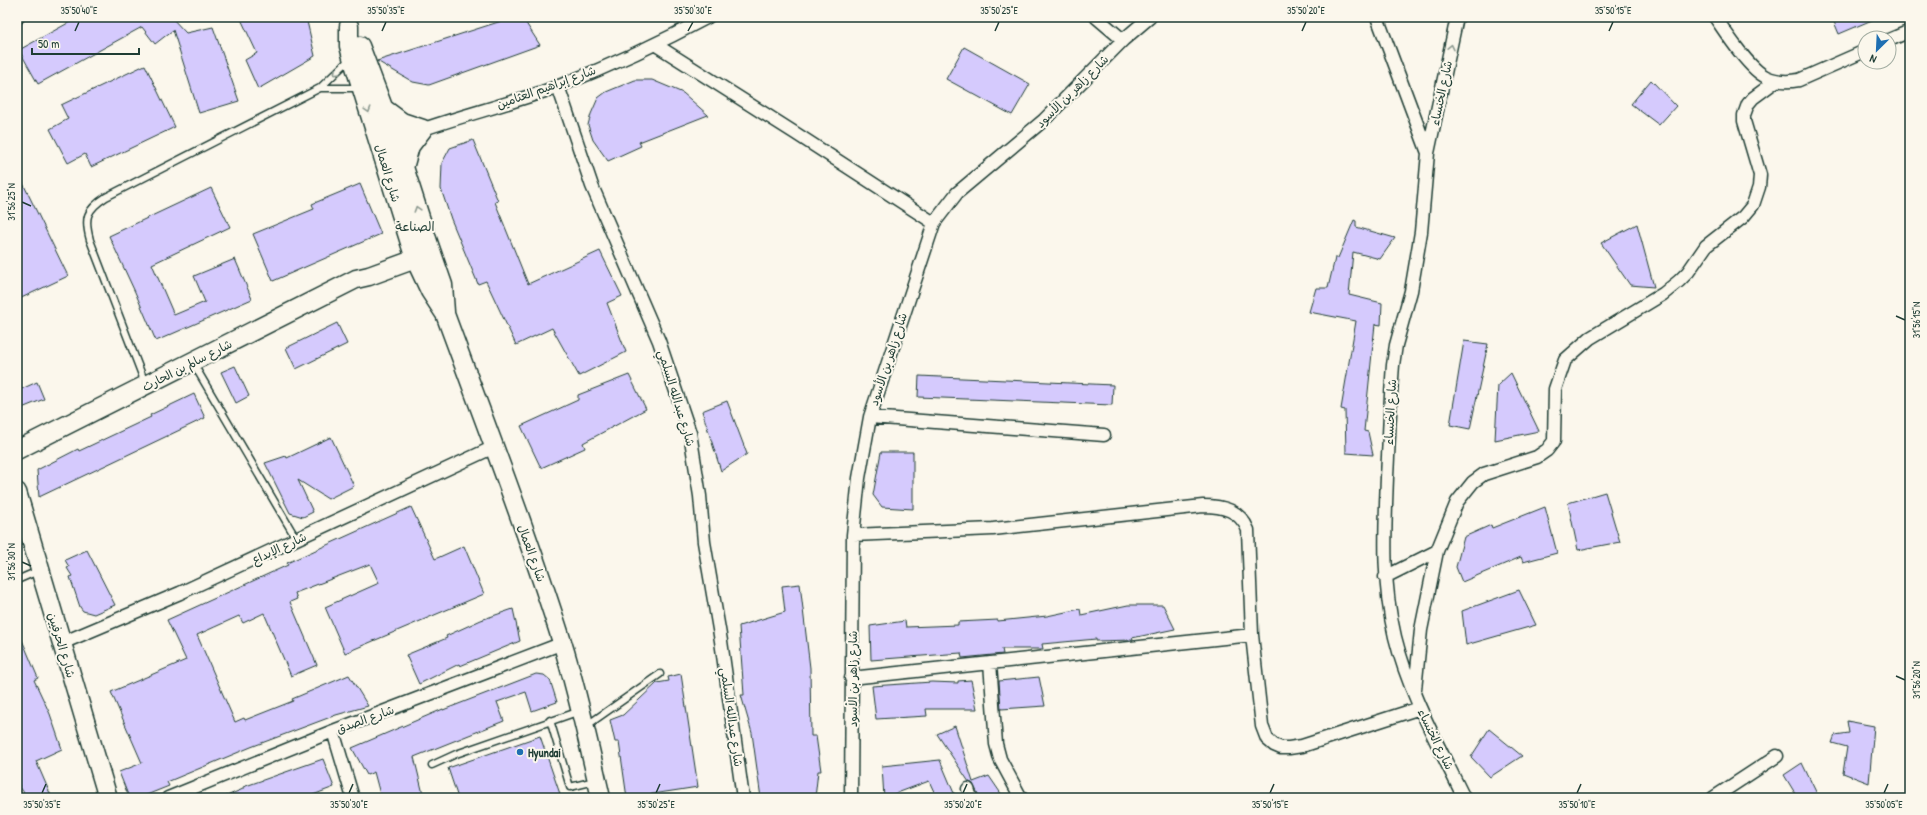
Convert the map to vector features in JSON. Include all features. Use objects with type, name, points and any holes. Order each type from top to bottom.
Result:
[{"type":"street","name":"شارع إبراهيم العثامين","points":[[387,142],[422,129],[558,86],[656,45],[708,17]]},
{"type":"street","points":[[1096,17],[1123,40]]},
{"type":"street","name":"شارع زاهر بن الأسود","points":[[851,798],[853,535],[859,478],[870,417],[934,223],[957,193],[1044,120],[1123,40],[1150,17]]},
{"type":"street","points":[[1377,17],[1428,153]]},
{"type":"street","name":"شارع الخنساء","points":[[1457,17],[1428,153],[1421,232],[1416,264],[1393,365],[1384,541],[1385,577],[1396,638],[1420,708],[1464,798]]},
{"type":"street","points":[[1715,17],[1738,49],[1755,69],[1764,76],[1776,81],[1788,82],[1799,80],[1857,54]]},
{"type":"street","name":"شارع العمال","points":[[347,22],[349,46],[362,88],[387,142],[421,250]]},
{"type":"street","name":"شارع العمال","points":[[347,22],[359,43],[383,108],[387,142],[404,168],[430,291],[445,314],[494,447],[562,643],[583,719],[601,798]]},
{"type":"street","points":[[1897,37],[1910,31]]},
{"type":"street","points":[[656,45],[795,132],[934,223]]},
{"type":"street","points":[[1415,694],[1421,630],[1437,551],[1457,502],[1472,482],[1484,474],[1537,457],[1547,450],[1554,441],[1555,389],[1565,360],[1590,338],[1663,294],[1679,281],[1688,272],[1706,246],[1743,217],[1753,205],[1759,187],[1760,175],[1744,121],[1744,115],[1748,104],[1776,81]]},
{"type":"street","name":"شارع عبدالله السلمي","points":[[558,86],[592,186],[659,341],[690,433],[700,496],[705,550],[721,641],[743,798]]},
{"type":"street","points":[[383,108],[402,122],[422,129],[410,146],[404,168]]},
{"type":"street","name":"شارع سالم بن الحارث","points":[[17,450],[193,363],[356,279],[366,270],[421,250]]},
{"type":"street","points":[[870,417],[1104,434]]},
{"type":"street","name":"شارع الإبداع","points":[[62,643],[180,593],[297,540],[494,447]]},
{"type":"street","name":"شارع الحرفيين","points":[[17,492],[108,798]]},
{"type":"street","points":[[853,535],[993,530],[1203,506],[1222,507],[1237,514],[1244,521],[1248,530],[1252,635],[1262,726],[1267,739],[1274,745],[1281,748],[1302,746],[1420,708]]},
{"type":"street","points":[[1385,577],[1437,551]]},
{"type":"street","points":[[851,678],[1252,635]]},
{"type":"street","name":"شارع الصدق","points":[[168,798],[334,731],[562,643]]},
{"type":"street","points":[[990,663],[996,744],[1000,759],[1021,798]]},
{"type":"street","points":[[334,731],[353,798]]},
{"type":"street","points":[[1713,798],[1777,756]]},
{"type":"lane","points":[[146,386],[90,240],[86,224],[92,208],[106,197],[320,88],[352,57]]},
{"type":"lane","points":[[320,88],[362,88]]},
{"type":"lane","points":[[193,363],[297,540]]},
{"type":"lane","points":[[17,580],[40,570]]},
{"type":"lane","points":[[432,765],[456,754],[550,720],[583,719],[660,674]]},
{"type":"lane","points":[[550,720],[570,787],[597,780]]},
{"type":"building","points":[[79,17],[171,17],[186,33],[213,27],[239,101],[199,113],[173,30],[155,44],[142,27],[38,84],[19,50]]},
{"type":"building","points":[[240,17],[306,17],[315,56],[258,89],[245,60],[257,53]]},
{"type":"building","points":[[514,17],[522,17],[540,45],[429,85],[413,82],[377,61]]},
{"type":"building","points":[[1832,17],[1879,17],[1839,34]]},
{"type":"building","points":[[964,47],[1030,84],[1012,115],[946,79]]},
{"type":"building","points":[[145,65],[175,127],[91,167],[85,154],[68,163],[50,129],[68,119],[61,105]]},
{"type":"building","points":[[635,80],[652,80],[683,93],[708,115],[639,142],[641,146],[608,161],[593,140],[588,125],[591,114],[598,98],[606,92]]},
{"type":"building","points":[[1651,80],[1676,106],[1659,125],[1631,104]]},
{"type":"building","points":[[473,140],[498,201],[495,202],[528,284],[600,251],[622,296],[607,303],[626,352],[579,376],[552,328],[516,345],[486,281],[478,284],[451,219],[441,189],[442,163],[450,148]]},
{"type":"building","points":[[17,171],[68,276],[17,300]]},
{"type":"building","points":[[360,184],[381,234],[273,281],[253,234],[314,209],[312,204]]},
{"type":"building","points":[[211,188],[230,227],[152,264],[174,315],[205,302],[194,276],[235,259],[252,299],[156,341],[109,236]]},
{"type":"building","points":[[1354,220],[1356,221],[1356,227],[1395,238],[1380,259],[1353,252],[1349,295],[1382,303],[1381,325],[1375,324],[1364,431],[1368,432],[1373,455],[1346,453],[1345,410],[1341,409],[1356,321],[1309,312],[1316,288],[1328,288],[1335,258],[1338,258]]},
{"type":"building","points":[[1637,224],[1654,287],[1630,285],[1601,243]]},
{"type":"building","points":[[337,323],[347,344],[296,369],[286,348]]},
{"type":"building","points":[[1464,341],[1488,344],[1470,429],[1450,425]]},
{"type":"building","points":[[235,366],[249,396],[236,403],[221,372]]},
{"type":"building","points":[[1511,373],[1539,431],[1495,440],[1498,385]]},
{"type":"building","points":[[629,375],[646,409],[583,443],[585,448],[541,468],[521,426],[578,400],[578,395]]},
{"type":"building","points":[[919,376],[1113,385],[1112,405],[918,397]]},
{"type":"building","points":[[37,382],[44,399],[17,410],[17,391]]},
{"type":"building","points":[[194,394],[205,418],[39,497],[37,470],[78,449],[79,451],[151,417],[150,415]]},
{"type":"building","points":[[727,401],[747,454],[721,471],[702,411]]},
{"type":"building","points":[[331,437],[354,486],[328,499],[298,480],[313,512],[303,517],[290,513],[265,463],[286,456],[287,458]]},
{"type":"building","points":[[881,452],[913,452],[913,509],[882,507],[873,495]]},
{"type":"building","points":[[1605,492],[1620,542],[1578,550],[1568,503]]},
{"type":"building","points":[[411,507],[435,559],[464,546],[484,594],[345,653],[325,607],[379,583],[370,564],[295,593],[297,599],[290,602],[317,665],[291,676],[264,613],[243,623],[239,616],[197,635],[235,722],[244,718],[245,720],[293,701],[292,699],[349,675],[368,706],[336,715],[251,747],[167,782],[169,786],[139,798],[133,798],[128,795],[119,772],[142,763],[111,692],[186,660],[167,620],[288,565],[287,563]]},
{"type":"building","points":[[1545,507],[1557,553],[1523,562],[1521,557],[1462,582],[1456,567],[1464,537],[1491,525],[1492,528]]},
{"type":"building","points":[[87,550],[115,605],[94,614],[83,611],[80,607],[70,577],[72,576],[67,568],[69,567],[65,560]]},
{"type":"building","points":[[800,584],[810,668],[811,736],[816,736],[821,771],[818,771],[815,798],[761,798],[752,733],[741,695],[744,695],[739,626],[785,612],[782,586]]},
{"type":"building","points":[[1519,590],[1536,625],[1466,645],[1462,611]]},
{"type":"building","points":[[1128,605],[1163,605],[1175,629],[1132,638],[1133,640],[1096,641],[1096,639],[1042,644],[1043,649],[1002,649],[1003,654],[962,658],[961,653],[871,660],[870,626],[905,621],[906,627],[958,625],[958,622],[998,621],[1047,616],[1080,609],[1081,615]]},
{"type":"building","points":[[513,609],[520,641],[460,666],[459,664],[419,684],[406,655],[447,638],[446,636],[481,620]]},
{"type":"building","points":[[17,628],[38,678],[34,680],[50,714],[62,749],[36,761],[52,798],[27,798],[17,782]]},
{"type":"building","points":[[536,674],[544,675],[550,680],[557,702],[532,711],[526,692],[497,702],[504,721],[414,757],[424,798],[381,798],[374,772],[367,775],[352,748],[443,709]]},
{"type":"building","points":[[681,674],[698,787],[627,798],[619,742],[615,742],[610,720],[623,715],[657,683],[669,681],[668,677]]},
{"type":"building","points":[[1039,677],[1045,706],[1001,709],[999,681]]},
{"type":"building","points":[[971,680],[977,709],[926,709],[927,716],[876,719],[872,686],[932,682],[958,683],[958,681]]},
{"type":"building","points":[[1847,721],[1874,726],[1869,783],[1843,773],[1847,747],[1832,743],[1835,735],[1849,733]]},
{"type":"building","points":[[955,726],[973,782],[989,776],[1004,798],[980,798],[973,784],[969,782],[937,734]]},
{"type":"building","points":[[1489,729],[1522,756],[1490,777],[1471,757]]},
{"type":"building","name":"Hyundai","points":[[540,736],[560,794],[548,798],[458,798],[448,768]]},
{"type":"building","points":[[323,759],[334,787],[305,798],[222,798],[243,789],[243,787]]},
{"type":"building","points":[[940,760],[956,798],[937,798],[929,781],[884,798],[882,766]]},
{"type":"building","points":[[1802,763],[1819,798],[1798,798],[1784,775]]},
{"type":"place","name":"Hyundai","points":[[520,752]]},
{"type":"district","name":"الصناعة","points":[[415,226]]}]
